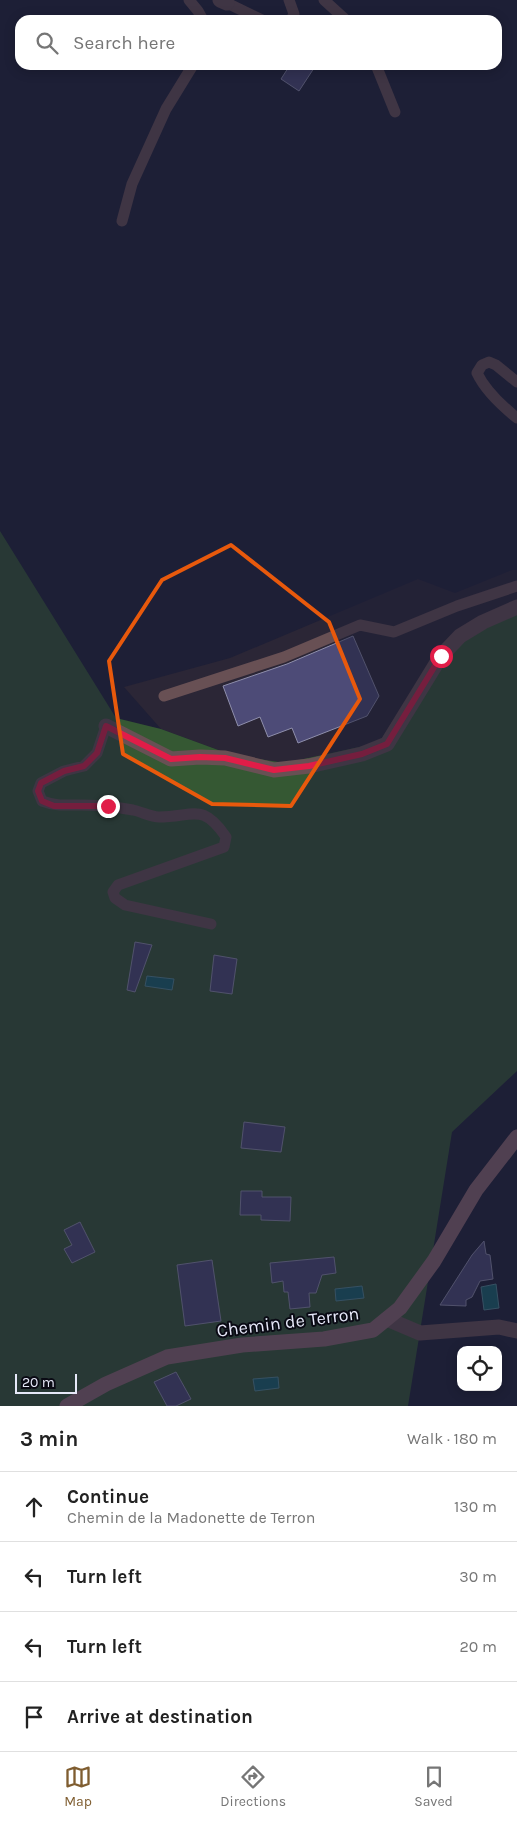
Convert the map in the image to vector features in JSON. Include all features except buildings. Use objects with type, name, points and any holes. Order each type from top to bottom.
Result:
[{"type":"street","points":[[106,726],[171,759],[225,758],[274,770],[309,766],[362,754],[387,744],[441,656],[460,636],[483,622],[517,606]]},
{"type":"street","name":"Chemin de Terron","points":[[67,1406],[106,1384],[167,1357],[242,1345],[324,1339],[374,1330],[400,1308],[428,1269],[476,1190],[517,1137]]},
{"type":"street","points":[[388,1318],[420,1333],[499,1327],[517,1331]]},
{"type":"lane","points":[[189,0],[200,15]]},
{"type":"lane","points":[[288,0],[294,15]]},
{"type":"lane","points":[[324,0],[340,15]]},
{"type":"lane","points":[[224,2],[251,15]]},
{"type":"lane","points":[[122,221],[132,184],[166,109],[190,70]]},
{"type":"lane","points":[[378,70],[395,112]]},
{"type":"lane","points":[[517,382],[496,364],[489,362],[482,364],[477,373],[481,381],[508,411],[517,418]]},
{"type":"lane","points":[[164,696],[284,656],[360,625],[394,632],[456,606],[517,586]]},
{"type":"lane","points":[[106,726],[97,753],[84,766],[64,771],[41,783],[38,791],[42,801],[54,806],[108,806],[134,810],[158,817],[192,812],[204,815],[217,823],[226,836],[224,848],[118,885],[113,892],[115,898],[125,906],[211,924]]},
{"type":"highlighted area","points":[[231,545],[329,622],[360,699],[291,806],[212,804],[123,754],[109,661],[162,580]]},
{"type":"shaded area","points":[[0,531],[116,718],[161,729],[232,755],[285,763],[368,745],[382,738],[436,652],[517,600],[517,1071],[452,1132],[408,1406],[0,1406]]},
{"type":"shaded area","points":[[512,570],[517,570],[517,600],[382,738],[368,745],[281,764],[232,755],[161,729],[124,687],[230,658],[418,579],[455,593]]},
{"type":"shaded area","points":[[147,976],[174,979],[172,990],[145,986]]},
{"type":"shaded area","points":[[496,1284],[499,1308],[484,1310],[481,1287]]},
{"type":"shaded area","points":[[362,1286],[364,1298],[336,1301],[335,1289]]},
{"type":"shaded area","points":[[278,1377],[279,1388],[255,1391],[253,1379]]},
{"type":"route","points":[[108,806],[54,806],[42,801],[38,791],[41,783],[64,771],[84,766],[97,753],[106,726],[171,759],[225,758],[274,770],[309,766],[362,754],[387,744],[441,656]]}]
